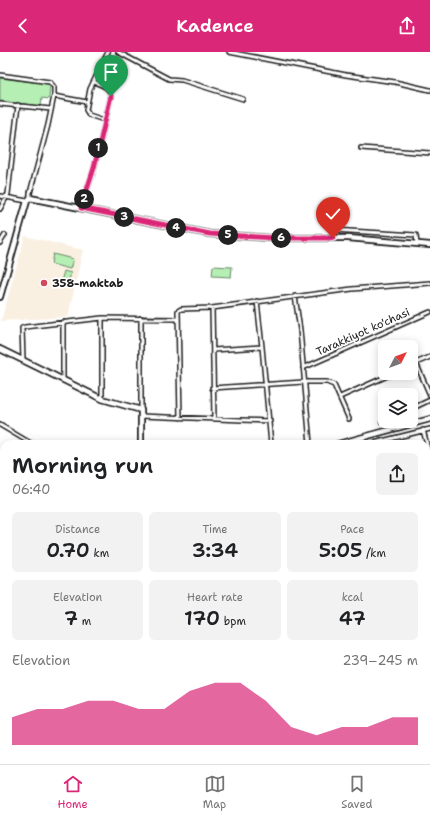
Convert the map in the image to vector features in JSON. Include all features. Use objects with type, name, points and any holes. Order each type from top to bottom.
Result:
[{"type":"street","points":[[104,120],[89,115],[86,110],[90,89],[108,52]]},
{"type":"street","points":[[118,52],[169,79],[182,80],[243,99]]},
{"type":"street","points":[[230,52],[346,75],[395,82],[430,90]]},
{"type":"street","points":[[0,76],[50,82],[54,87],[54,96],[29,200],[0,297]]},
{"type":"street","points":[[81,208],[94,168],[104,120],[111,96],[111,91],[94,82]]},
{"type":"street","points":[[54,96],[87,102]]},
{"type":"street","points":[[0,104],[51,109]]},
{"type":"street","points":[[0,209],[6,197],[18,106]]},
{"type":"street","points":[[361,148],[430,153]]},
{"type":"street","points":[[0,196],[81,208],[219,235],[275,238],[333,238],[430,245]]},
{"type":"street","points":[[332,214],[333,238]]},
{"type":"street","points":[[333,230],[416,235],[417,244]]},
{"type":"street","points":[[0,243],[5,235]]},
{"type":"street","points":[[180,418],[178,311],[181,309],[212,308],[352,289],[430,283]]},
{"type":"street","points":[[295,296],[310,440]]},
{"type":"street","points":[[257,301],[271,440]]},
{"type":"street","points":[[212,308],[212,388],[214,418]]},
{"type":"street","name":"Tarakkiyot ko'chasi","points":[[303,368],[430,312]]},
{"type":"street","points":[[23,360],[22,328],[102,318],[178,319]]},
{"type":"street","points":[[102,318],[102,399]]},
{"type":"street","points":[[141,318],[141,440]]},
{"type":"street","points":[[63,322],[63,380]]},
{"type":"street","points":[[212,350],[262,347]]},
{"type":"street","points":[[0,349],[102,399],[141,410]]},
{"type":"street","points":[[418,362],[430,357]]},
{"type":"street","points":[[418,368],[430,395]]},
{"type":"street","points":[[340,397],[378,380]]},
{"type":"street","points":[[212,388],[304,382],[331,383],[334,385],[349,419]]},
{"type":"street","points":[[418,406],[430,400]]},
{"type":"street","points":[[141,416],[270,421]]},
{"type":"street","points":[[353,440],[430,419]]},
{"type":"street","points":[[0,425],[23,440]]},
{"type":"street","points":[[385,440],[430,429]]},
{"type":"street","points":[[423,430],[426,440]]},
{"type":"shaded area","name":"358-maktab","points":[[25,236],[83,250],[68,317],[1,321]]},
{"type":"green space","points":[[0,78],[50,84],[49,99],[42,98],[41,106],[0,101]]},
{"type":"green space","points":[[53,254],[73,259],[70,269],[51,264]]},
{"type":"green space","points":[[213,266],[232,267],[231,277],[212,276]]},
{"type":"green space","points":[[64,271],[71,273],[67,287],[60,285]]},
{"type":"waterway","points":[[366,440],[430,422]]},
{"type":"place","name":"358-maktab","points":[[44,283]]},
{"type":"route","points":[[111,96],[104,120],[94,168],[81,208],[210,234],[275,238],[333,238]]}]
